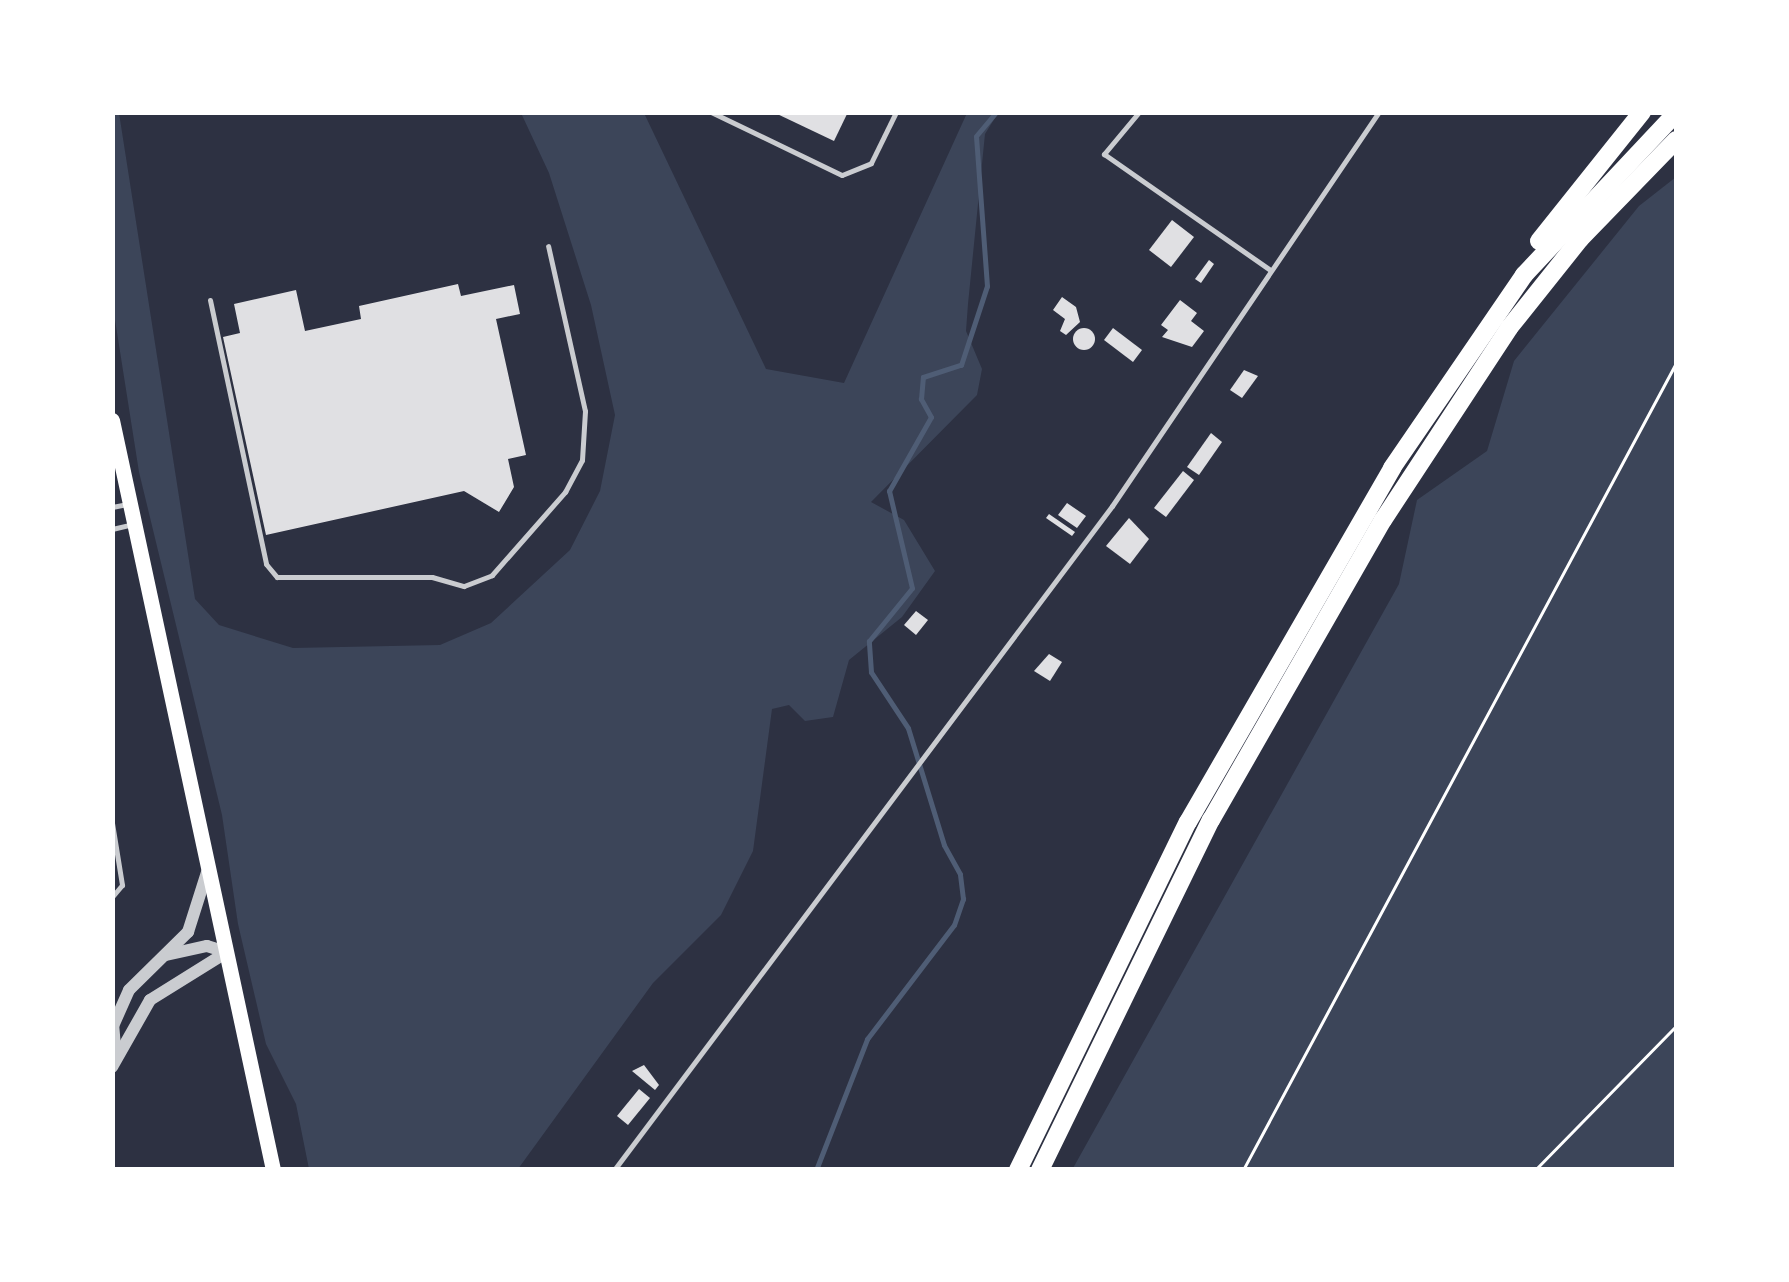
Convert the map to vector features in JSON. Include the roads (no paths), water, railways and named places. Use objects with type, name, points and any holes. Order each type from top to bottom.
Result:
[{"type":"highway","points":[[1018,1170],[1120,952],[1234,737],[1361,518],[1548,227],[1642,112]]},
{"type":"highway","points":[[1488,322],[1601,186],[1676,113]]},
{"type":"highway","points":[[1040,1170],[1212,820],[1393,504],[1509,328],[1580,239],[1676,140]]},
{"type":"main road","points":[[112,420],[274,1170]]},
{"type":"street","points":[[114,1062],[113,1026],[129,990],[188,932],[208,867]]},
{"type":"street","points":[[162,956],[207,946],[227,952]]},
{"type":"street","points":[[114,1062],[150,1000],[227,952]]},
{"type":"lane","points":[[711,112],[842,175],[871,163],[896,112]]},
{"type":"lane","points":[[1139,112],[1104,154],[1270,270]]},
{"type":"lane","points":[[614,1170],[1112,506],[1380,112]]},
{"type":"lane","points":[[210,300],[266,564],[277,577],[432,578],[464,586],[492,574],[565,492],[582,460],[585,412],[548,246]]},
{"type":"lane","points":[[112,508],[130,503]]},
{"type":"lane","points":[[112,529],[135,524]]},
{"type":"lane","points":[[112,823],[122,885],[112,897]]},
{"type":"waterway","points":[[816,1170],[867,1039],[954,925],[963,899],[960,874],[944,845],[908,728],[871,672],[869,641],[912,588],[889,491],[931,417],[921,399],[923,377],[961,365],[987,286],[976,136],[996,112]]}]
